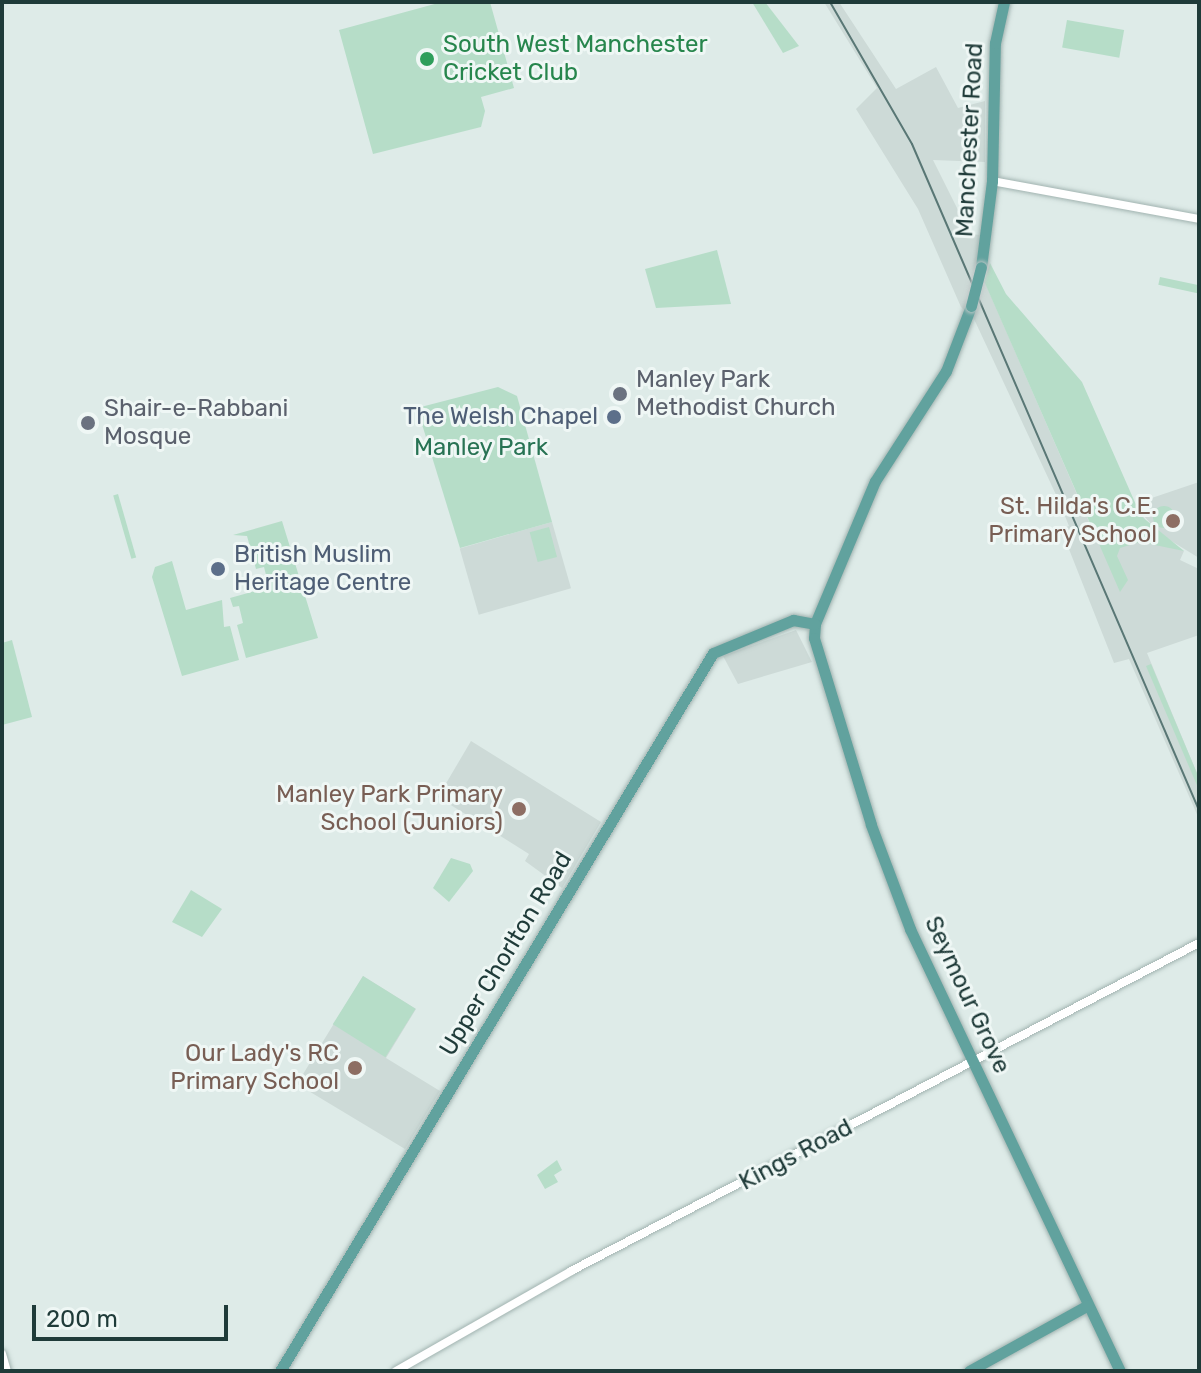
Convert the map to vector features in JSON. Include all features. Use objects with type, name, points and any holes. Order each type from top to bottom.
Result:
[{"type":"main road","name":"Manchester Road","points":[[815,624],[875,481],[946,371],[971,306],[981,267],[992,181],[995,43],[1004,2]]},
{"type":"main road","name":"Upper Chorlton Road","points":[[280,1371],[713,653],[822,607]]},
{"type":"main road","points":[[793,620],[815,624]]},
{"type":"main road","name":"Seymour Grove","points":[[815,624],[828,686],[892,885],[1120,1371]]},
{"type":"main road","points":[[969,1371],[1088,1305]]},
{"type":"street","points":[[992,181],[1199,219]]},
{"type":"street","name":"Kings Road","points":[[396,1371],[571,1271],[1199,943]]},
{"type":"street","points":[[2,1354],[7,1371]]},
{"type":"shaded area","points":[[824,2],[839,2],[896,89],[936,67],[958,108],[985,101],[985,162],[933,160],[970,234],[980,235],[977,264],[1093,531],[1134,504],[1199,482],[1199,558],[1160,534],[1136,507],[1153,530],[1184,551],[1180,560],[1199,569],[1199,635],[1147,653],[1199,778],[1199,819],[1129,659],[1114,663],[1061,529],[1069,526],[974,319],[961,307],[918,209],[856,109],[877,88]]},
{"type":"shaded area","points":[[552,522],[571,588],[479,615],[460,548]]},
{"type":"shaded area","points":[[796,630],[812,662],[738,684],[723,656]]},
{"type":"shaded area","name":"Manley Park Primary School (Juniors)","points":[[471,741],[601,822],[562,888],[525,861],[529,854],[438,797]]},
{"type":"shaded area","name":"Our Lady's RC Primary School","points":[[363,976],[416,1009],[386,1058],[440,1091],[405,1149],[297,1084]]},
{"type":"green space","name":"South West Manchester Cricket Club","points":[[442,2],[490,2],[514,88],[481,97],[485,111],[481,127],[373,154],[339,30]]},
{"type":"green space","points":[[752,2],[765,2],[799,46],[783,53]]},
{"type":"green space","points":[[1067,20],[1124,30],[1119,58],[1062,48]]},
{"type":"green space","points":[[717,250],[731,304],[656,308],[645,269]]},
{"type":"green space","points":[[990,263],[1006,294],[1082,382],[1141,516],[1184,551],[1140,542],[1120,548],[1117,556],[1128,580],[1120,592],[984,281]]},
{"type":"green space","points":[[1160,277],[1199,285],[1197,293],[1158,285]]},
{"type":"green space","name":"Manley Park","points":[[498,387],[517,396],[552,522],[460,548],[417,408]]},
{"type":"green space","points":[[118,494],[136,557],[131,559],[113,495]]},
{"type":"green space","points":[[1164,506],[1172,509],[1175,517],[1172,525],[1164,528],[1156,525],[1153,517],[1156,509]]},
{"type":"green space","points":[[282,521],[318,638],[246,658],[237,625],[243,623],[239,606],[233,607],[230,598],[269,587],[264,567],[256,569],[247,536],[233,535]]},
{"type":"green space","points":[[549,527],[557,557],[538,562],[530,532]]},
{"type":"green space","points":[[172,561],[186,610],[222,600],[224,627],[230,626],[239,660],[182,676],[152,577],[155,567]]},
{"type":"green space","points":[[12,640],[32,717],[2,725],[2,643]]},
{"type":"green space","points":[[1151,664],[1199,778],[1199,790],[1146,666]]},
{"type":"green space","points":[[451,858],[470,864],[473,871],[449,902],[433,888]]},
{"type":"green space","points":[[191,890],[222,909],[202,937],[172,922]]},
{"type":"green space","points":[[363,976],[416,1009],[385,1057],[333,1024]]},
{"type":"green space","points":[[557,1160],[562,1170],[554,1175],[558,1182],[545,1189],[537,1175]]},
{"type":"tram line","points":[[830,2],[912,144],[1199,810]]},
{"type":"place","name":"South West Manchester Cricket Club","points":[[427,59]]},
{"type":"place","name":"Manley Park Methodist Church","points":[[620,394]]},
{"type":"place","name":"The Welsh Chapel","points":[[614,417]]},
{"type":"place","name":"Shair-e-Rabbani Mosque","points":[[88,423]]},
{"type":"place","name":"St. Hilda's C.E. Primary School","points":[[1173,521]]},
{"type":"place","name":"British Muslim Heritage Centre","points":[[218,569]]},
{"type":"place","name":"Manley Park Primary School (Juniors)","points":[[519,809]]},
{"type":"place","name":"Our Lady's RC Primary School","points":[[355,1068]]}]
